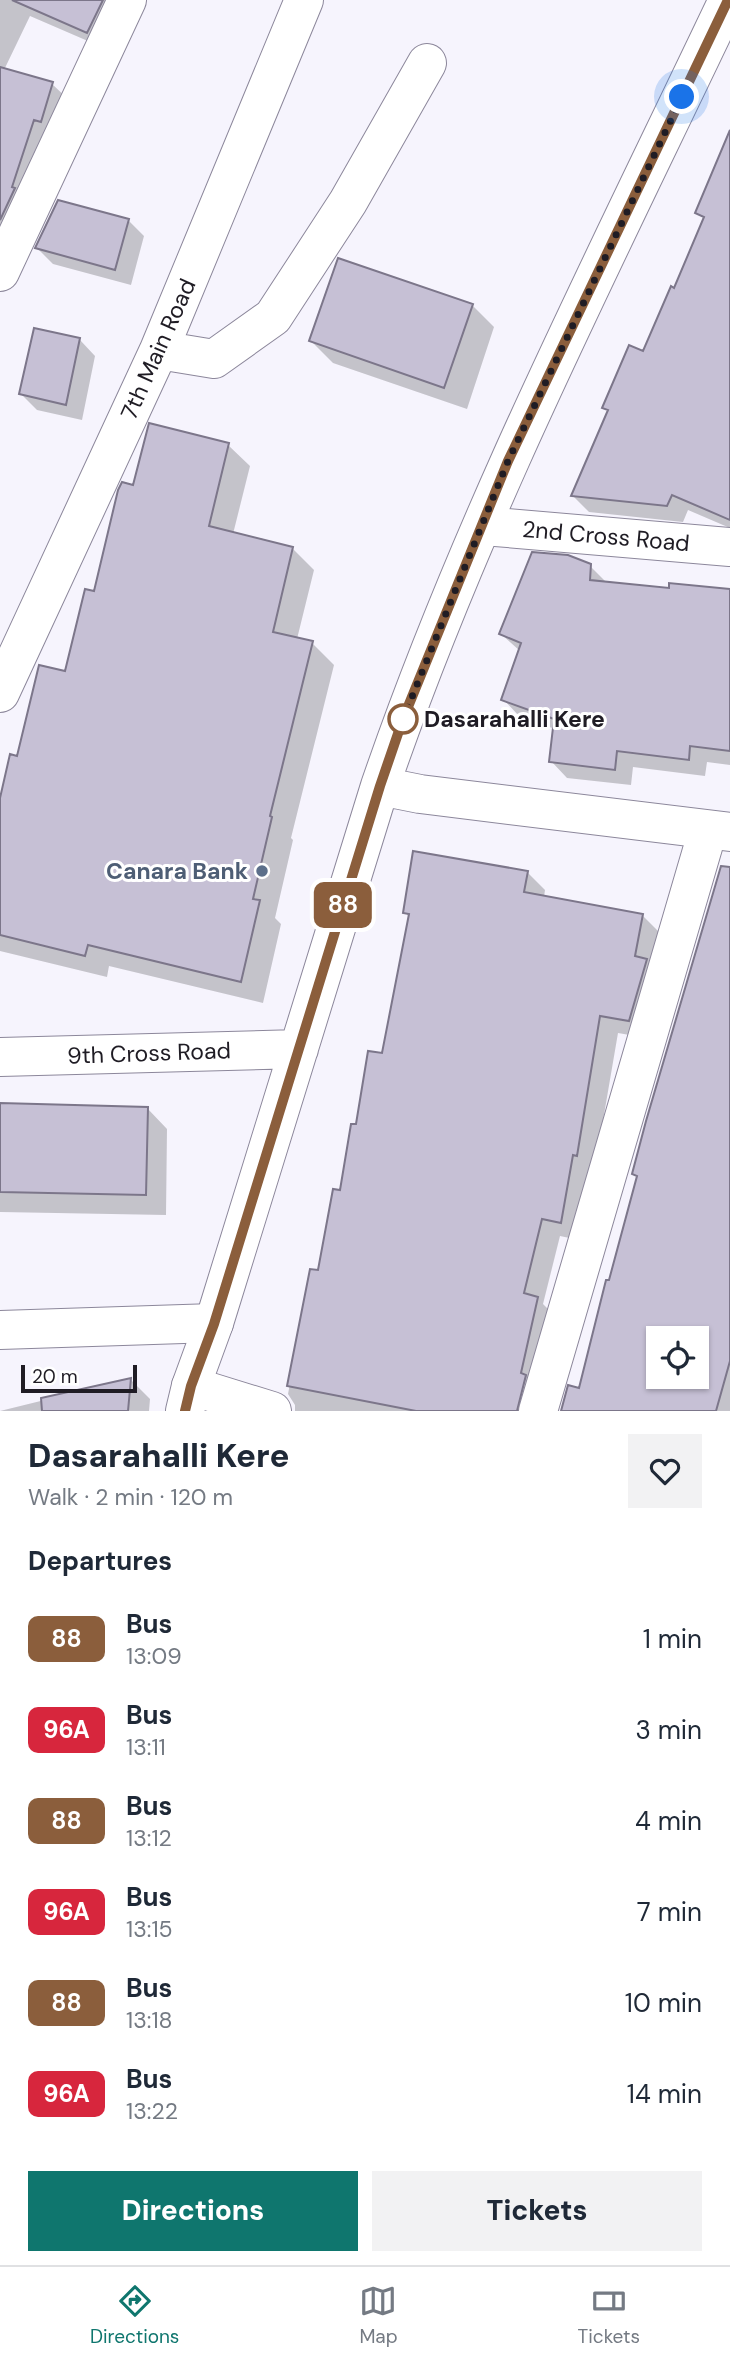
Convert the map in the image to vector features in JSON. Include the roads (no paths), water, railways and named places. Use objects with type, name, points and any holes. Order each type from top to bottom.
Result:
[{"type":"street","points":[[0,272],[127,0]]},
{"type":"street","name":"7th Main Road","points":[[0,693],[159,350],[304,0]]},
{"type":"street","points":[[272,1411],[188,1399],[214,1324],[380,786],[403,719],[508,461],[728,0]]},
{"type":"street","points":[[159,350],[214,359],[273,317],[348,202],[428,63]]},
{"type":"street","name":"2nd Cross Road","points":[[483,526],[730,547]]},
{"type":"street","points":[[380,786],[419,794],[719,831],[538,1411]]},
{"type":"street","name":"9th Cross Road","points":[[0,1057],[299,1049]]},
{"type":"street","points":[[0,1330],[214,1324]]},
{"type":"place","name":"Dasarahalli Kere","points":[[403,719]]},
{"type":"place","name":"Canara Bank","points":[[262,871]]}]
